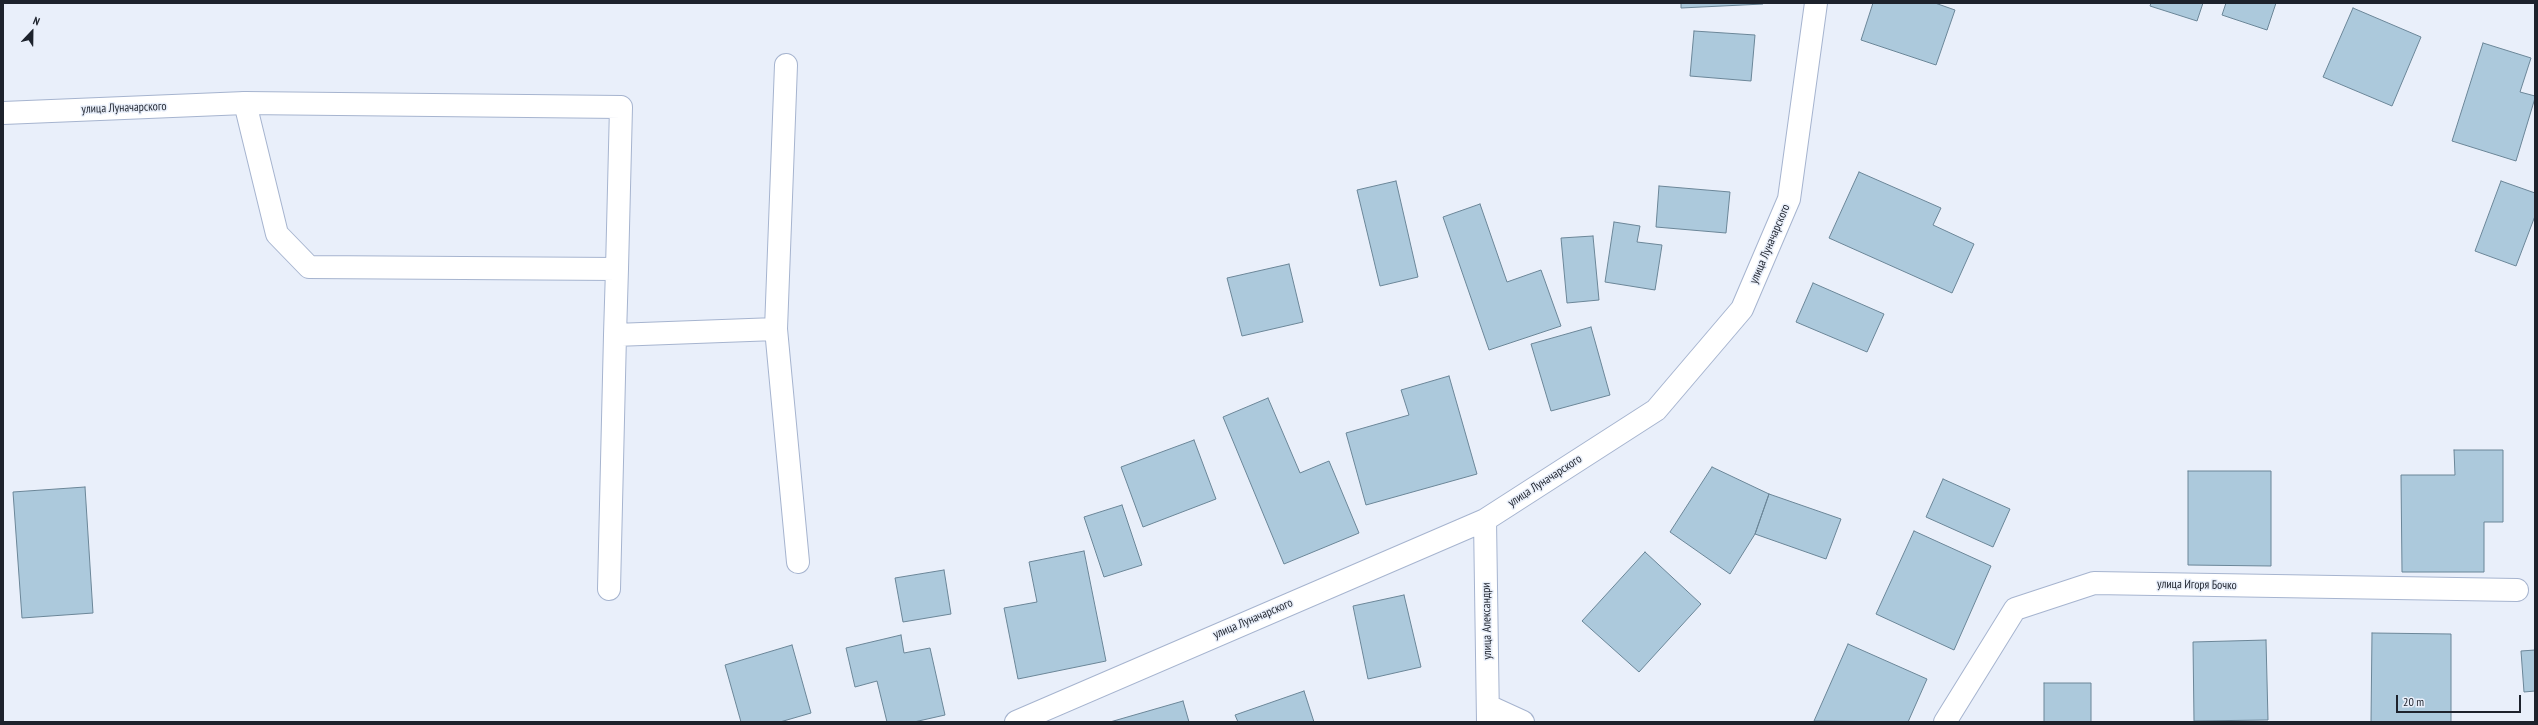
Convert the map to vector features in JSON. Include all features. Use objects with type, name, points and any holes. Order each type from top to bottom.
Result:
[{"type":"street","name":"улица Луначарского","points":[[1016,722],[1485,520],[1656,410],[1742,310],[1788,199],[1816,3]]},
{"type":"street","points":[[786,65],[776,329],[798,562]]},
{"type":"street","name":"улица Луначарского","points":[[3,113],[245,103],[621,107],[617,269]]},
{"type":"street","points":[[245,103],[277,234],[308,267],[617,269],[609,589]]},
{"type":"street","points":[[615,335],[776,329]]},
{"type":"street","name":"улица Александри","points":[[1485,520],[1488,714]]},
{"type":"street","name":"улица Игоря Бочко","points":[[1945,722],[2015,608],[2094,583],[2517,590]]},
{"type":"street","points":[[1488,714],[1523,722]]},
{"type":"building","points":[[1681,3],[1763,3],[1763,4],[1681,8]]},
{"type":"building","points":[[1873,3],[1935,3],[1955,10],[1936,65],[1861,40]]},
{"type":"building","points":[[2151,3],[2203,3],[2197,21],[2150,6]]},
{"type":"building","points":[[2226,3],[2276,3],[2267,30],[2222,15]]},
{"type":"building","points":[[2353,8],[2421,37],[2392,106],[2323,77]]},
{"type":"building","points":[[1694,31],[1755,35],[1751,81],[1690,76]]},
{"type":"building","points":[[2483,43],[2531,58],[2520,92],[2535,96],[2535,98],[2516,161],[2452,141]]},
{"type":"building","points":[[1859,172],[1941,208],[1933,225],[1974,244],[1952,293],[1829,238]]},
{"type":"building","points":[[1396,181],[1418,277],[1380,286],[1357,190]]},
{"type":"building","points":[[2501,181],[2535,193],[2535,216],[2516,266],[2475,251]]},
{"type":"building","points":[[1659,186],[1730,192],[1726,233],[1656,227]]},
{"type":"building","points":[[1480,204],[1507,282],[1541,270],[1561,326],[1489,350],[1443,217]]},
{"type":"building","points":[[1614,222],[1640,226],[1637,242],[1662,245],[1655,290],[1605,282]]},
{"type":"building","points":[[1593,236],[1599,300],[1567,303],[1561,238]]},
{"type":"building","points":[[1289,264],[1303,322],[1242,336],[1227,278]]},
{"type":"building","points":[[1813,283],[1884,314],[1867,352],[1796,322]]},
{"type":"building","points":[[1591,327],[1610,395],[1551,411],[1531,344]]},
{"type":"building","points":[[1449,376],[1477,474],[1366,505],[1346,433],[1409,415],[1401,390]]},
{"type":"building","points":[[1268,398],[1300,473],[1329,461],[1359,533],[1284,564],[1223,417]]},
{"type":"building","points":[[1194,440],[1216,499],[1143,527],[1121,467]]},
{"type":"building","points":[[2454,450],[2503,450],[2503,522],[2484,522],[2484,572],[2402,572],[2401,475],[2455,475]]},
{"type":"building","points":[[1712,467],[1769,494],[1755,534],[1730,574],[1670,532]]},
{"type":"building","points":[[2188,471],[2271,471],[2271,566],[2188,565]]},
{"type":"building","points":[[1943,479],[2010,509],[1993,547],[1926,517]]},
{"type":"building","points":[[85,487],[93,613],[22,618],[13,492]]},
{"type":"building","points":[[1769,494],[1841,519],[1826,559],[1755,534]]},
{"type":"building","points":[[1122,505],[1142,565],[1104,577],[1084,517]]},
{"type":"building","points":[[1914,531],[1991,566],[1954,650],[1876,614]]},
{"type":"building","points":[[1084,551],[1106,661],[1018,679],[1004,608],[1037,602],[1029,562]]},
{"type":"building","points":[[1645,552],[1701,604],[1639,672],[1582,621]]},
{"type":"building","points":[[944,570],[951,614],[903,622],[895,578]]},
{"type":"building","points":[[1404,595],[1421,667],[1368,679],[1353,606]]},
{"type":"building","points":[[2372,633],[2451,634],[2451,722],[2371,722]]},
{"type":"building","points":[[901,635],[904,653],[930,648],[945,715],[914,722],[887,722],[877,681],[855,687],[846,648]]},
{"type":"building","points":[[2266,640],[2268,720],[2194,721],[2193,642]]},
{"type":"building","points":[[1848,644],[1927,679],[1908,722],[1814,721]]},
{"type":"building","points":[[792,645],[811,713],[780,722],[741,722],[725,665]]},
{"type":"building","points":[[2535,650],[2535,691],[2524,692],[2521,651]]},
{"type":"building","points":[[2044,683],[2091,683],[2091,722],[2044,722]]},
{"type":"building","points":[[1304,691],[1314,722],[1238,722],[1235,715]]},
{"type":"building","points":[[1183,701],[1189,722],[1110,722]]}]
